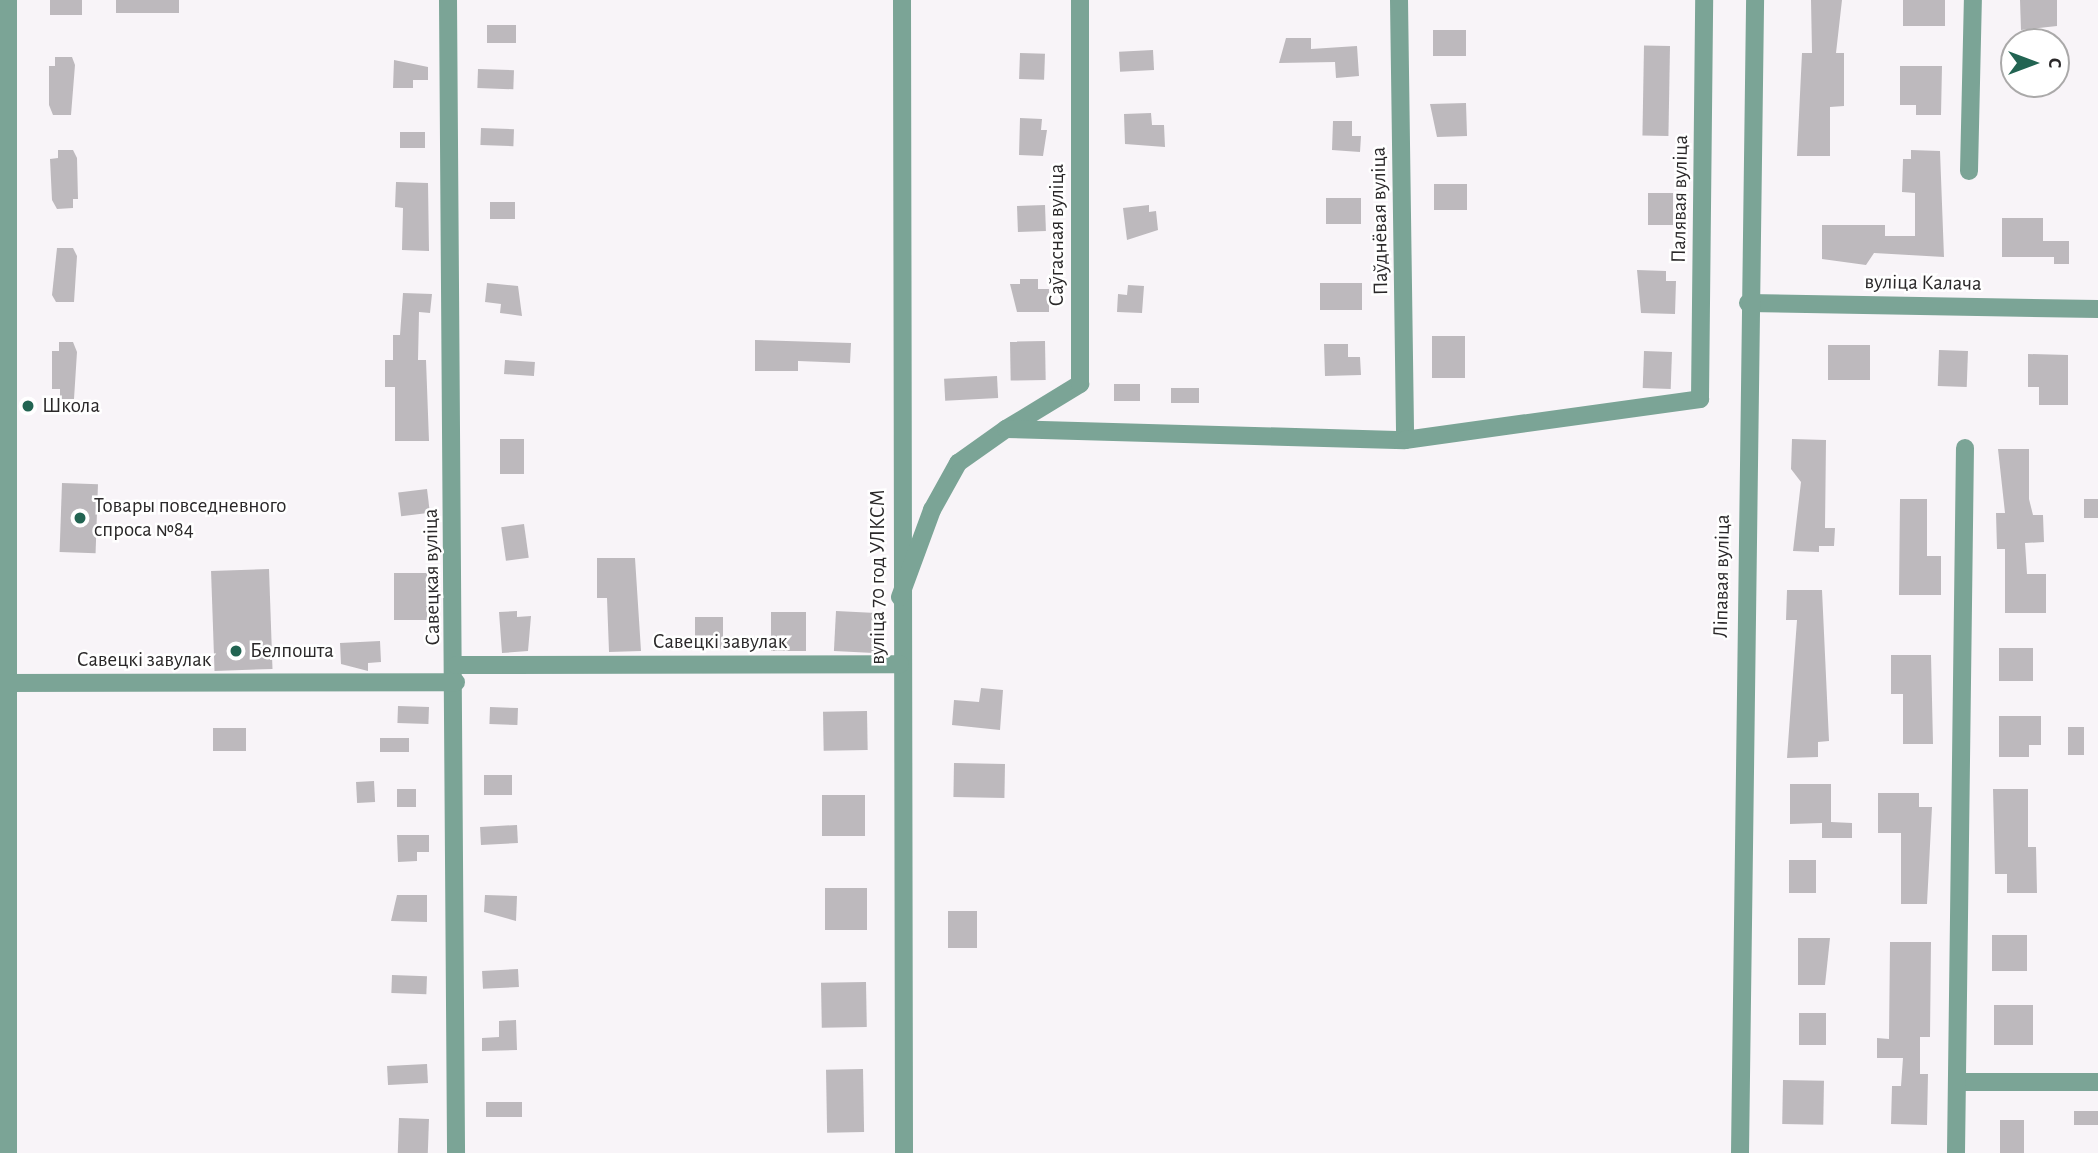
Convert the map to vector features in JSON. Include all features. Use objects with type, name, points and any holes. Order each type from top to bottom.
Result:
[{"type":"street","points":[[8,0],[4,683],[8,1153]]},
{"type":"street","name":"Савецкая вуліца","points":[[448,0],[456,674],[456,1153]]},
{"type":"street","name":"вуліца 70 год УЛКСМ","points":[[902,0],[900,664],[904,1153]]},
{"type":"street","name":"Саўгасная вуліца","points":[[1006,429],[1080,384],[1080,0]]},
{"type":"street","name":"Паўднёвая вуліца","points":[[1399,0],[1405,440]]},
{"type":"street","name":"Палявая вуліца","points":[[1405,440],[1700,399],[1704,0]]},
{"type":"street","name":"Ліпавая вуліца","points":[[1740,1153],[1748,303],[1755,0]]},
{"type":"street","points":[[1969,171],[1973,0]]},
{"type":"street","name":"вуліца Калача","points":[[1748,303],[2098,309]]},
{"type":"street","points":[[900,597],[932,510],[958,463],[1006,429],[1405,440]]},
{"type":"street","points":[[1956,1153],[1965,448]]},
{"type":"street","name":"Савецкі завулак","points":[[4,683],[900,664]]},
{"type":"street","points":[[1957,1082],[2098,1082]]},
{"type":"building","points":[[50,0],[82,0],[82,15],[50,15]]},
{"type":"building","points":[[116,0],[179,0],[179,13],[116,13]]},
{"type":"building","points":[[1811,0],[1842,0],[1836,53],[1844,53],[1844,106],[1830,107],[1830,156],[1797,156],[1802,53],[1812,53]]},
{"type":"building","points":[[1903,0],[1945,0],[1945,26],[1903,26]]},
{"type":"building","points":[[2020,0],[2057,0],[2057,26],[2021,28]]},
{"type":"building","points":[[487,25],[516,25],[516,43],[487,43]]},
{"type":"building","points":[[1433,30],[1466,30],[1466,56],[1433,56]]},
{"type":"building","points":[[1286,38],[1311,38],[1311,49],[1357,46],[1359,76],[1336,78],[1335,62],[1279,63]]},
{"type":"building","points":[[1644,46],[1670,46],[1668,136],[1642,136]]},
{"type":"building","points":[[1153,50],[1154,70],[1120,72],[1119,52]]},
{"type":"building","points":[[1020,53],[1045,54],[1044,80],[1019,79]]},
{"type":"building","points":[[55,57],[72,57],[75,65],[71,115],[53,115],[49,105],[49,66],[55,66]]},
{"type":"building","points":[[394,60],[428,67],[428,80],[413,80],[413,88],[393,88]]},
{"type":"building","points":[[1900,66],[1942,66],[1941,115],[1916,115],[1916,105],[1900,105]]},
{"type":"building","points":[[478,69],[514,70],[513,89],[477,88]]},
{"type":"building","points":[[1466,103],[1467,136],[1437,137],[1430,104]]},
{"type":"building","points":[[1151,113],[1152,125],[1164,125],[1165,147],[1125,144],[1124,114]]},
{"type":"building","points":[[1020,118],[1042,119],[1041,130],[1047,130],[1043,156],[1019,155]]},
{"type":"building","points":[[1333,121],[1352,121],[1352,136],[1361,136],[1360,152],[1332,150]]},
{"type":"building","points":[[481,128],[514,129],[513,146],[480,145]]},
{"type":"building","points":[[400,132],[425,132],[425,148],[400,148]]},
{"type":"building","points":[[58,150],[73,150],[77,158],[78,199],[73,199],[73,208],[57,209],[52,200],[50,159],[58,158]]},
{"type":"building","points":[[1911,150],[1940,151],[1944,257],[1874,253],[1866,265],[1822,259],[1822,225],[1885,225],[1885,236],[1915,236],[1915,193],[1902,192],[1903,159],[1911,159]]},
{"type":"building","points":[[396,182],[428,183],[429,251],[402,250],[403,208],[395,207]]},
{"type":"building","points":[[1434,184],[1467,184],[1467,210],[1434,210]]},
{"type":"building","points":[[1648,193],[1673,193],[1673,225],[1648,225]]},
{"type":"building","points":[[1326,198],[1361,198],[1361,224],[1326,224]]},
{"type":"building","points":[[490,202],[515,202],[515,219],[490,219]]},
{"type":"building","points":[[1045,205],[1046,231],[1018,232],[1017,206]]},
{"type":"building","points":[[1149,205],[1149,212],[1156,211],[1158,230],[1127,240],[1123,208]]},
{"type":"building","points":[[2002,218],[2043,218],[2043,241],[2069,241],[2069,264],[2054,264],[2054,257],[2002,257]]},
{"type":"building","points":[[57,248],[73,248],[77,256],[74,302],[56,302],[52,295]]},
{"type":"building","points":[[1637,270],[1666,271],[1666,281],[1676,281],[1675,314],[1641,313]]},
{"type":"building","points":[[1020,279],[1038,279],[1038,289],[1049,289],[1049,312],[1017,312],[1010,284],[1020,284]]},
{"type":"building","points":[[487,283],[518,286],[522,316],[500,313],[501,304],[485,302]]},
{"type":"building","points":[[1320,283],[1362,283],[1362,310],[1320,310]]},
{"type":"building","points":[[1128,285],[1144,286],[1142,313],[1117,312],[1118,294],[1127,295]]},
{"type":"building","points":[[403,293],[432,294],[430,313],[419,312],[418,360],[426,360],[429,441],[395,441],[395,387],[385,387],[385,360],[393,360],[393,335],[400,335]]},
{"type":"building","points":[[1432,336],[1465,336],[1465,378],[1432,378]]},
{"type":"building","points":[[755,340],[851,343],[850,363],[798,361],[798,371],[755,371]]},
{"type":"building","points":[[1045,341],[1046,380],[1011,381],[1010,342]]},
{"type":"building","points":[[59,342],[73,342],[77,352],[74,399],[60,399],[60,389],[52,389],[52,351],[59,351]]},
{"type":"building","points":[[1324,344],[1348,344],[1348,357],[1360,357],[1361,375],[1325,376]]},
{"type":"building","points":[[1828,345],[1870,345],[1870,380],[1828,380]]},
{"type":"building","points":[[1939,350],[1968,351],[1967,387],[1938,386]]},
{"type":"building","points":[[1644,351],[1672,352],[1671,389],[1643,388]]},
{"type":"building","points":[[2028,354],[2068,355],[2068,405],[2039,405],[2039,387],[2028,387]]},
{"type":"building","points":[[505,360],[535,362],[534,376],[504,374]]},
{"type":"building","points":[[997,376],[998,398],[945,401],[944,379]]},
{"type":"building","points":[[1114,384],[1140,384],[1140,401],[1114,401]]},
{"type":"building","points":[[1171,388],[1199,388],[1199,403],[1171,403]]},
{"type":"building","points":[[500,439],[524,439],[524,474],[500,474]]},
{"type":"building","points":[[1792,439],[1826,440],[1825,528],[1835,528],[1834,546],[1819,546],[1819,552],[1793,551],[1801,482],[1791,469]]},
{"type":"building","points":[[1998,449],[2029,449],[2029,499],[2033,515],[2043,515],[2044,542],[2025,543],[2027,574],[2046,574],[2046,613],[2005,613],[2005,549],[1997,549],[1996,513],[2005,513]]},
{"type":"building","name":"Товары повседневного спроса №84","points":[[62,483],[98,484],[96,553],[60,552]]},
{"type":"building","points":[[427,489],[430,513],[401,516],[398,493]]},
{"type":"building","points":[[1900,499],[1927,499],[1927,556],[1941,556],[1941,595],[1899,595]]},
{"type":"building","points":[[2084,499],[2098,499],[2098,518],[2084,518]]},
{"type":"building","points":[[524,524],[529,558],[506,561],[501,527]]},
{"type":"building","points":[[597,558],[635,558],[641,651],[609,652],[607,598],[597,598]]},
{"type":"building","points":[[269,569],[272,669],[215,671],[211,571]]},
{"type":"building","points":[[394,573],[427,573],[427,620],[394,620]]},
{"type":"building","points":[[1787,590],[1822,590],[1829,741],[1818,742],[1818,757],[1787,758],[1797,620],[1786,620]]},
{"type":"building","points":[[517,611],[517,617],[531,616],[528,651],[502,653],[499,612]]},
{"type":"building","points":[[836,611],[881,613],[879,653],[834,651]]},
{"type":"building","points":[[771,612],[806,612],[806,651],[771,651]]},
{"type":"building","points":[[695,617],[723,617],[723,649],[695,649]]},
{"type":"building","points":[[380,641],[381,662],[368,663],[368,671],[341,664],[340,643]]},
{"type":"building","points":[[1999,648],[2033,648],[2033,681],[1999,681]]},
{"type":"building","points":[[1891,655],[1931,655],[1933,744],[1903,744],[1903,694],[1891,694]]},
{"type":"building","points":[[981,688],[1003,690],[1000,730],[952,725],[954,700],[979,702]]},
{"type":"building","points":[[398,706],[429,707],[428,724],[397,723]]},
{"type":"building","points":[[490,707],[518,708],[517,725],[489,724]]},
{"type":"building","points":[[867,711],[868,750],[824,751],[823,712]]},
{"type":"building","points":[[1999,716],[2041,716],[2041,745],[2029,745],[2029,757],[1999,757]]},
{"type":"building","points":[[2068,727],[2084,727],[2084,755],[2068,755]]},
{"type":"building","points":[[213,728],[246,728],[246,751],[213,751]]},
{"type":"building","points":[[380,738],[409,738],[409,752],[380,752]]},
{"type":"building","points":[[954,763],[1005,764],[1004,798],[953,797]]},
{"type":"building","points":[[484,775],[512,775],[512,795],[484,795]]},
{"type":"building","points":[[374,781],[375,802],[357,803],[356,782]]},
{"type":"building","points":[[1790,784],[1831,784],[1831,822],[1852,823],[1852,838],[1822,838],[1822,823],[1790,824]]},
{"type":"building","points":[[397,789],[416,789],[416,807],[397,807]]},
{"type":"building","points":[[1993,789],[2028,789],[2028,847],[2036,847],[2037,893],[2007,893],[2007,874],[1995,874]]},
{"type":"building","points":[[1878,793],[1919,793],[1919,807],[1932,807],[1927,904],[1901,904],[1901,833],[1878,833]]},
{"type":"building","points":[[822,795],[865,795],[865,836],[822,836]]},
{"type":"building","points":[[517,825],[518,843],[481,845],[480,827]]},
{"type":"building","points":[[397,835],[429,835],[429,852],[417,852],[417,861],[398,862]]},
{"type":"building","points":[[1789,860],[1816,860],[1816,893],[1789,893]]},
{"type":"building","points":[[825,888],[867,888],[867,930],[825,930]]},
{"type":"building","points":[[397,895],[427,895],[427,922],[391,921]]},
{"type":"building","points":[[485,895],[517,896],[516,921],[484,912]]},
{"type":"building","points":[[948,911],[977,911],[977,948],[948,948]]},
{"type":"building","points":[[1992,935],[2027,935],[2027,971],[1992,971]]},
{"type":"building","points":[[1798,938],[1830,938],[1825,985],[1798,985]]},
{"type":"building","points":[[1890,942],[1931,942],[1930,1037],[1920,1037],[1920,1074],[1928,1074],[1927,1125],[1891,1124],[1892,1086],[1901,1086],[1903,1058],[1877,1058],[1877,1038],[1889,1039]]},
{"type":"building","points":[[518,969],[519,987],[483,989],[482,971]]},
{"type":"building","points":[[392,975],[427,976],[426,994],[391,993]]},
{"type":"building","points":[[866,982],[867,1027],[822,1028],[821,983]]},
{"type":"building","points":[[1994,1005],[2033,1005],[2033,1045],[1994,1045]]},
{"type":"building","points":[[1799,1013],[1826,1013],[1826,1045],[1799,1045]]},
{"type":"building","points":[[516,1020],[517,1050],[482,1051],[482,1038],[499,1037],[499,1021]]},
{"type":"building","points":[[427,1064],[428,1083],[388,1085],[387,1066]]},
{"type":"building","points":[[863,1069],[864,1132],[827,1133],[826,1070]]},
{"type":"building","points":[[1783,1080],[1824,1081],[1823,1125],[1782,1124]]},
{"type":"building","points":[[486,1102],[522,1102],[522,1117],[486,1117]]},
{"type":"building","points":[[2074,1111],[2098,1111],[2098,1125],[2074,1125]]},
{"type":"building","points":[[399,1118],[429,1119],[428,1153],[398,1153]]},
{"type":"building","points":[[2000,1120],[2024,1120],[2024,1153],[2000,1153]]},
{"type":"place","name":"Школа","points":[[28,406]]},
{"type":"place","name":"Товары повседневного спроса №84","points":[[80,518]]},
{"type":"place","name":"Белпошта","points":[[236,651]]}]
